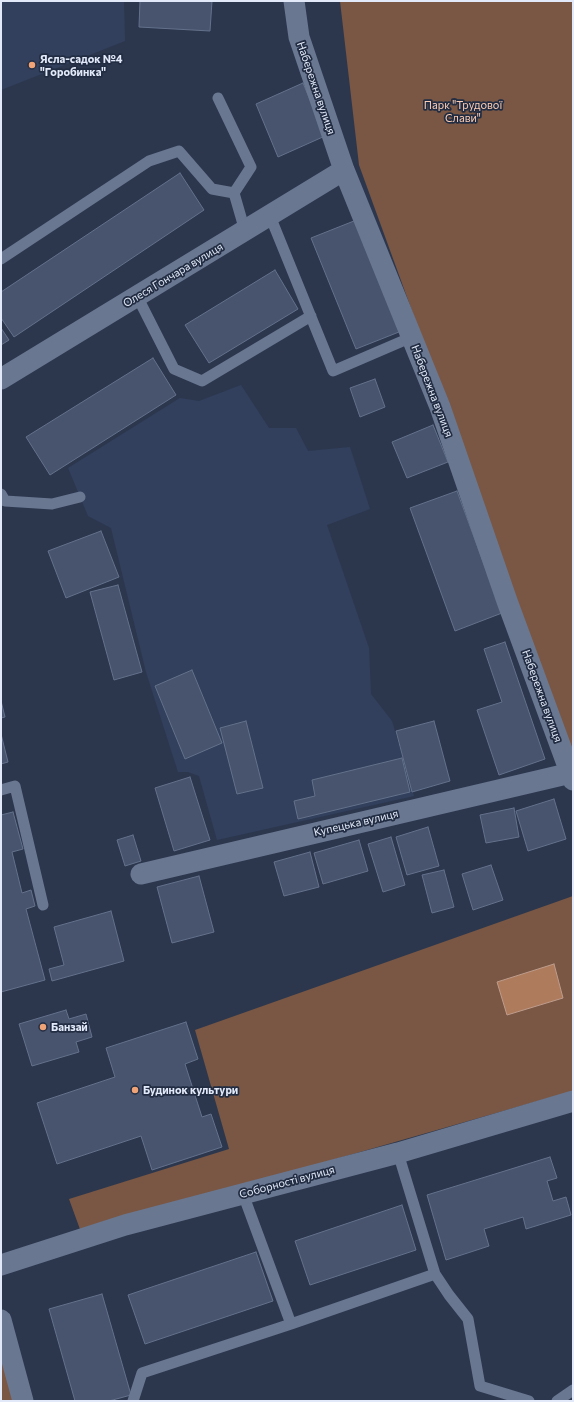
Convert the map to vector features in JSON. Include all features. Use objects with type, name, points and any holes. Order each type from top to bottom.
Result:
[{"type":"street","name":"Набережна вулиця","points":[[294,1],[299,37],[344,170],[440,407],[507,601],[572,777]]},
{"type":"street","name":"Олеся Гончара вулиця","points":[[1,379],[344,170]]},
{"type":"street","name":"Купецька вулиця","points":[[141,874],[572,777]]},
{"type":"street","name":"Соборності вулиця","points":[[1,1265],[125,1225],[398,1153],[573,1101]]},
{"type":"street","points":[[1,1320],[23,1401]]},
{"type":"lane","points":[[218,98],[251,167],[234,193],[245,231]]},
{"type":"lane","points":[[1,259],[149,161],[179,151],[212,189],[234,193]]},
{"type":"lane","points":[[270,216],[333,371],[412,337]]},
{"type":"lane","points":[[137,296],[174,369],[202,381],[311,316]]},
{"type":"lane","points":[[1,494],[5,501],[52,504],[80,497]]},
{"type":"lane","points":[[1,790],[15,786],[43,906]]},
{"type":"lane","points":[[398,1153],[435,1274],[468,1319],[480,1386],[529,1401]]},
{"type":"lane","points":[[243,1194],[291,1324]]},
{"type":"lane","points":[[133,1401],[142,1373],[291,1324],[435,1274]]},
{"type":"lane","points":[[557,1401],[573,1390]]},
{"type":"shaded area","name":"Ясла-садок №4 \"Горобинка\"","points":[[1,1],[124,1],[125,41],[1,90]]},
{"type":"shaded area","points":[[241,385],[269,428],[296,428],[308,451],[350,447],[370,509],[327,525],[369,648],[371,694],[392,721],[414,796],[217,840],[199,776],[188,772],[178,772],[146,672],[111,528],[88,516],[68,468],[180,398],[199,401]]},
{"type":"shaded area","points":[[554,964],[563,998],[507,1015],[497,982]]},
{"type":"green space","name":"Парк \"Трудової Слави\"","points":[[340,1],[573,1],[573,759],[532,641],[359,165]]},
{"type":"green space","points":[[573,896],[573,1091],[81,1232],[69,1199],[229,1149],[195,1030]]},
{"type":"green space","points":[[1,1351],[13,1401],[1,1401]]},
{"type":"building","points":[[140,1],[212,1],[210,31],[139,27]]},
{"type":"building","points":[[303,83],[325,136],[278,157],[256,104]]},
{"type":"building","points":[[180,173],[204,210],[14,337],[1,318],[1,292]]},
{"type":"building","points":[[359,219],[404,330],[356,349],[311,238]]},
{"type":"building","points":[[275,270],[298,309],[209,363],[185,325]]},
{"type":"building","points":[[1,328],[9,340],[1,345]]},
{"type":"building","points":[[153,358],[176,395],[50,475],[26,437]]},
{"type":"building","points":[[375,379],[385,407],[360,417],[350,388]]},
{"type":"building","points":[[433,425],[448,462],[407,478],[392,442]]},
{"type":"building","points":[[457,491],[502,613],[455,631],[410,508]]},
{"type":"building","points":[[101,531],[119,577],[66,598],[48,551]]},
{"type":"building","points":[[118,585],[142,672],[114,680],[90,592]]},
{"type":"building","points":[[505,642],[545,759],[499,775],[477,710],[502,702],[484,649]]},
{"type":"building","points":[[192,670],[222,743],[185,759],[155,686]]},
{"type":"building","points":[[1,701],[5,717],[1,718]]},
{"type":"building","points":[[246,721],[263,788],[237,794],[220,728]]},
{"type":"building","points":[[434,721],[450,781],[412,792],[396,731]]},
{"type":"building","points":[[1,734],[8,762],[1,764]]},
{"type":"building","points":[[402,758],[410,792],[298,819],[294,801],[315,796],[312,780]]},
{"type":"building","points":[[190,777],[210,840],[174,851],[155,788]]},
{"type":"building","points":[[554,799],[566,839],[528,851],[516,811]]},
{"type":"building","points":[[514,808],[519,837],[486,843],[480,815]]},
{"type":"building","points":[[13,812],[23,849],[12,852],[22,893],[31,890],[35,906],[26,909],[45,980],[1,992],[1,815]]},
{"type":"building","points":[[428,827],[439,866],[407,875],[396,837]]},
{"type":"building","points":[[133,835],[141,861],[125,866],[117,840]]},
{"type":"building","points":[[391,837],[405,885],[383,892],[368,844]]},
{"type":"building","points":[[359,840],[368,871],[323,884],[314,853]]},
{"type":"building","points":[[310,852],[319,887],[284,896],[274,862]]},
{"type":"building","points":[[491,865],[503,900],[473,910],[462,874]]},
{"type":"building","points":[[444,870],[454,907],[432,913],[422,875]]},
{"type":"building","points":[[199,876],[214,932],[172,943],[157,887]]},
{"type":"building","points":[[111,911],[124,961],[52,981],[49,969],[64,965],[54,927]]},
{"type":"building","points":[[66,1010],[69,1019],[86,1014],[92,1037],[76,1042],[79,1052],[32,1066],[19,1024]]},
{"type":"building","name":"Будинок культури","points":[[186,1022],[198,1059],[185,1064],[202,1117],[211,1114],[222,1147],[152,1170],[141,1136],[57,1164],[37,1103],[115,1077],[106,1048]]},
{"type":"building","points":[[550,1157],[557,1178],[547,1181],[553,1201],[566,1197],[571,1215],[526,1229],[523,1217],[484,1229],[489,1246],[446,1260],[427,1195]]},
{"type":"building","points":[[402,1205],[416,1250],[310,1285],[295,1241]]},
{"type":"building","points":[[256,1252],[273,1301],[145,1344],[128,1295]]},
{"type":"building","points":[[102,1294],[131,1395],[109,1401],[75,1401],[49,1309]]},
{"type":"place","name":"Ясла-садок №4 \"Горобинка\"","points":[[32,65]]},
{"type":"place","name":"Банзай","points":[[43,1027]]},
{"type":"place","name":"Будинок культури","points":[[135,1090]]}]
